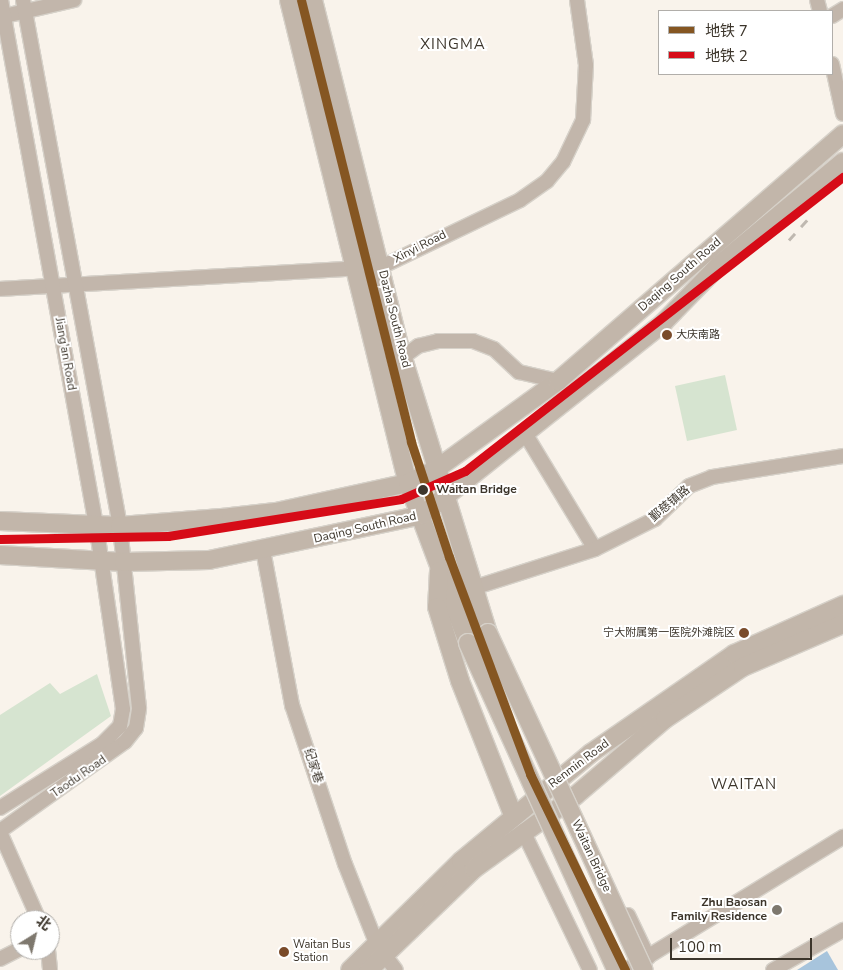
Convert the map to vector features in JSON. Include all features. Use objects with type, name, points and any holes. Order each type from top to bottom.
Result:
[{"type":"main road","name":"Dazha South Road","points":[[289,0],[358,268],[408,483],[422,515],[468,643]]},
{"type":"main road","name":"Dazha South Road","points":[[313,0],[403,357],[435,470],[447,498],[463,557],[488,633]]},
{"type":"main road","name":"Daqing South Road","points":[[0,521],[120,526],[276,512],[408,483],[435,470],[558,381],[843,134]]},
{"type":"main road","name":"Daqing South Road","points":[[0,555],[124,562],[209,560],[422,515],[447,498],[663,323],[720,264],[843,162]]},
{"type":"main road","points":[[463,557],[562,776]]},
{"type":"main road","points":[[439,563],[437,607],[460,681],[513,815]]},
{"type":"main road","name":"Renmin Road","points":[[369,970],[380,950],[513,815],[562,776],[734,654],[843,605]]},
{"type":"main road","name":"Renmin Road","points":[[350,970],[380,950],[474,869],[524,831],[570,800],[665,719],[743,667],[843,624]]},
{"type":"main road","name":"Waitan Bridge","points":[[488,633],[646,963]]},
{"type":"main road","name":"Waitan Bridge","points":[[468,643],[616,970]]},
{"type":"street","points":[[2,11],[44,0]]},
{"type":"street","points":[[24,5],[74,0]]},
{"type":"street","name":"Xinyi Road","points":[[0,288],[76,287],[381,267],[520,200],[547,182],[563,162],[583,120],[586,94],[577,0]]},
{"type":"street","name":"Jiang'an Road","points":[[24,5],[120,526],[139,708]]},
{"type":"street","name":"Jiang'an Road","points":[[2,11],[96,525],[123,709]]},
{"type":"street","points":[[833,69],[843,114]]},
{"type":"street","points":[[403,357],[418,346],[438,341],[473,341],[494,349],[520,372],[558,381]]},
{"type":"street","points":[[526,435],[595,549]]},
{"type":"street","name":"鄞慈镇路","points":[[476,587],[595,549],[655,519],[689,486],[712,477],[843,456]]},
{"type":"street","name":"纪家巷","points":[[262,550],[292,705],[380,950],[396,970]]},
{"type":"street","name":"Taodu Road","points":[[0,831],[126,742],[136,728],[139,708]]},
{"type":"street","name":"Taodu Road","points":[[0,808],[102,744],[120,726],[123,709]]},
{"type":"street","points":[[570,800],[646,963]]},
{"type":"street","points":[[0,831],[35,910]]},
{"type":"street","points":[[524,831],[590,970]]},
{"type":"street","points":[[626,970],[646,963],[843,837]]},
{"type":"street","points":[[773,970],[843,930]]},
{"type":"green space","points":[[725,375],[737,430],[687,441],[675,386]]},
{"type":"green space","points":[[97,674],[111,716],[0,796],[0,715],[50,683],[60,694]]},
{"type":"water","points":[[827,951],[838,970],[797,970]]},
{"type":"railway","points":[[789,240],[808,219]]},
{"type":"metro line","name":"7","points":[[301,0],[411,442],[449,557],[530,774],[625,970]]},
{"type":"metro line","name":"2","points":[[0,539],[168,536],[401,499],[465,471],[843,177]]},
{"type":"place","name":"大庆南路","points":[[667,335]]},
{"type":"place","name":"Waitan Bridge","points":[[423,490]]},
{"type":"place","name":"宁大附属第一医院外滩院区","points":[[744,633]]},
{"type":"place","name":"Zhu Baosan Family Residence","points":[[777,910]]},
{"type":"place","name":"Waitan Bus Station","points":[[284,952]]},
{"type":"district","name":"XINGMA","points":[[453,45]]},
{"type":"district","name":"WAITAN","points":[[744,785]]}]
